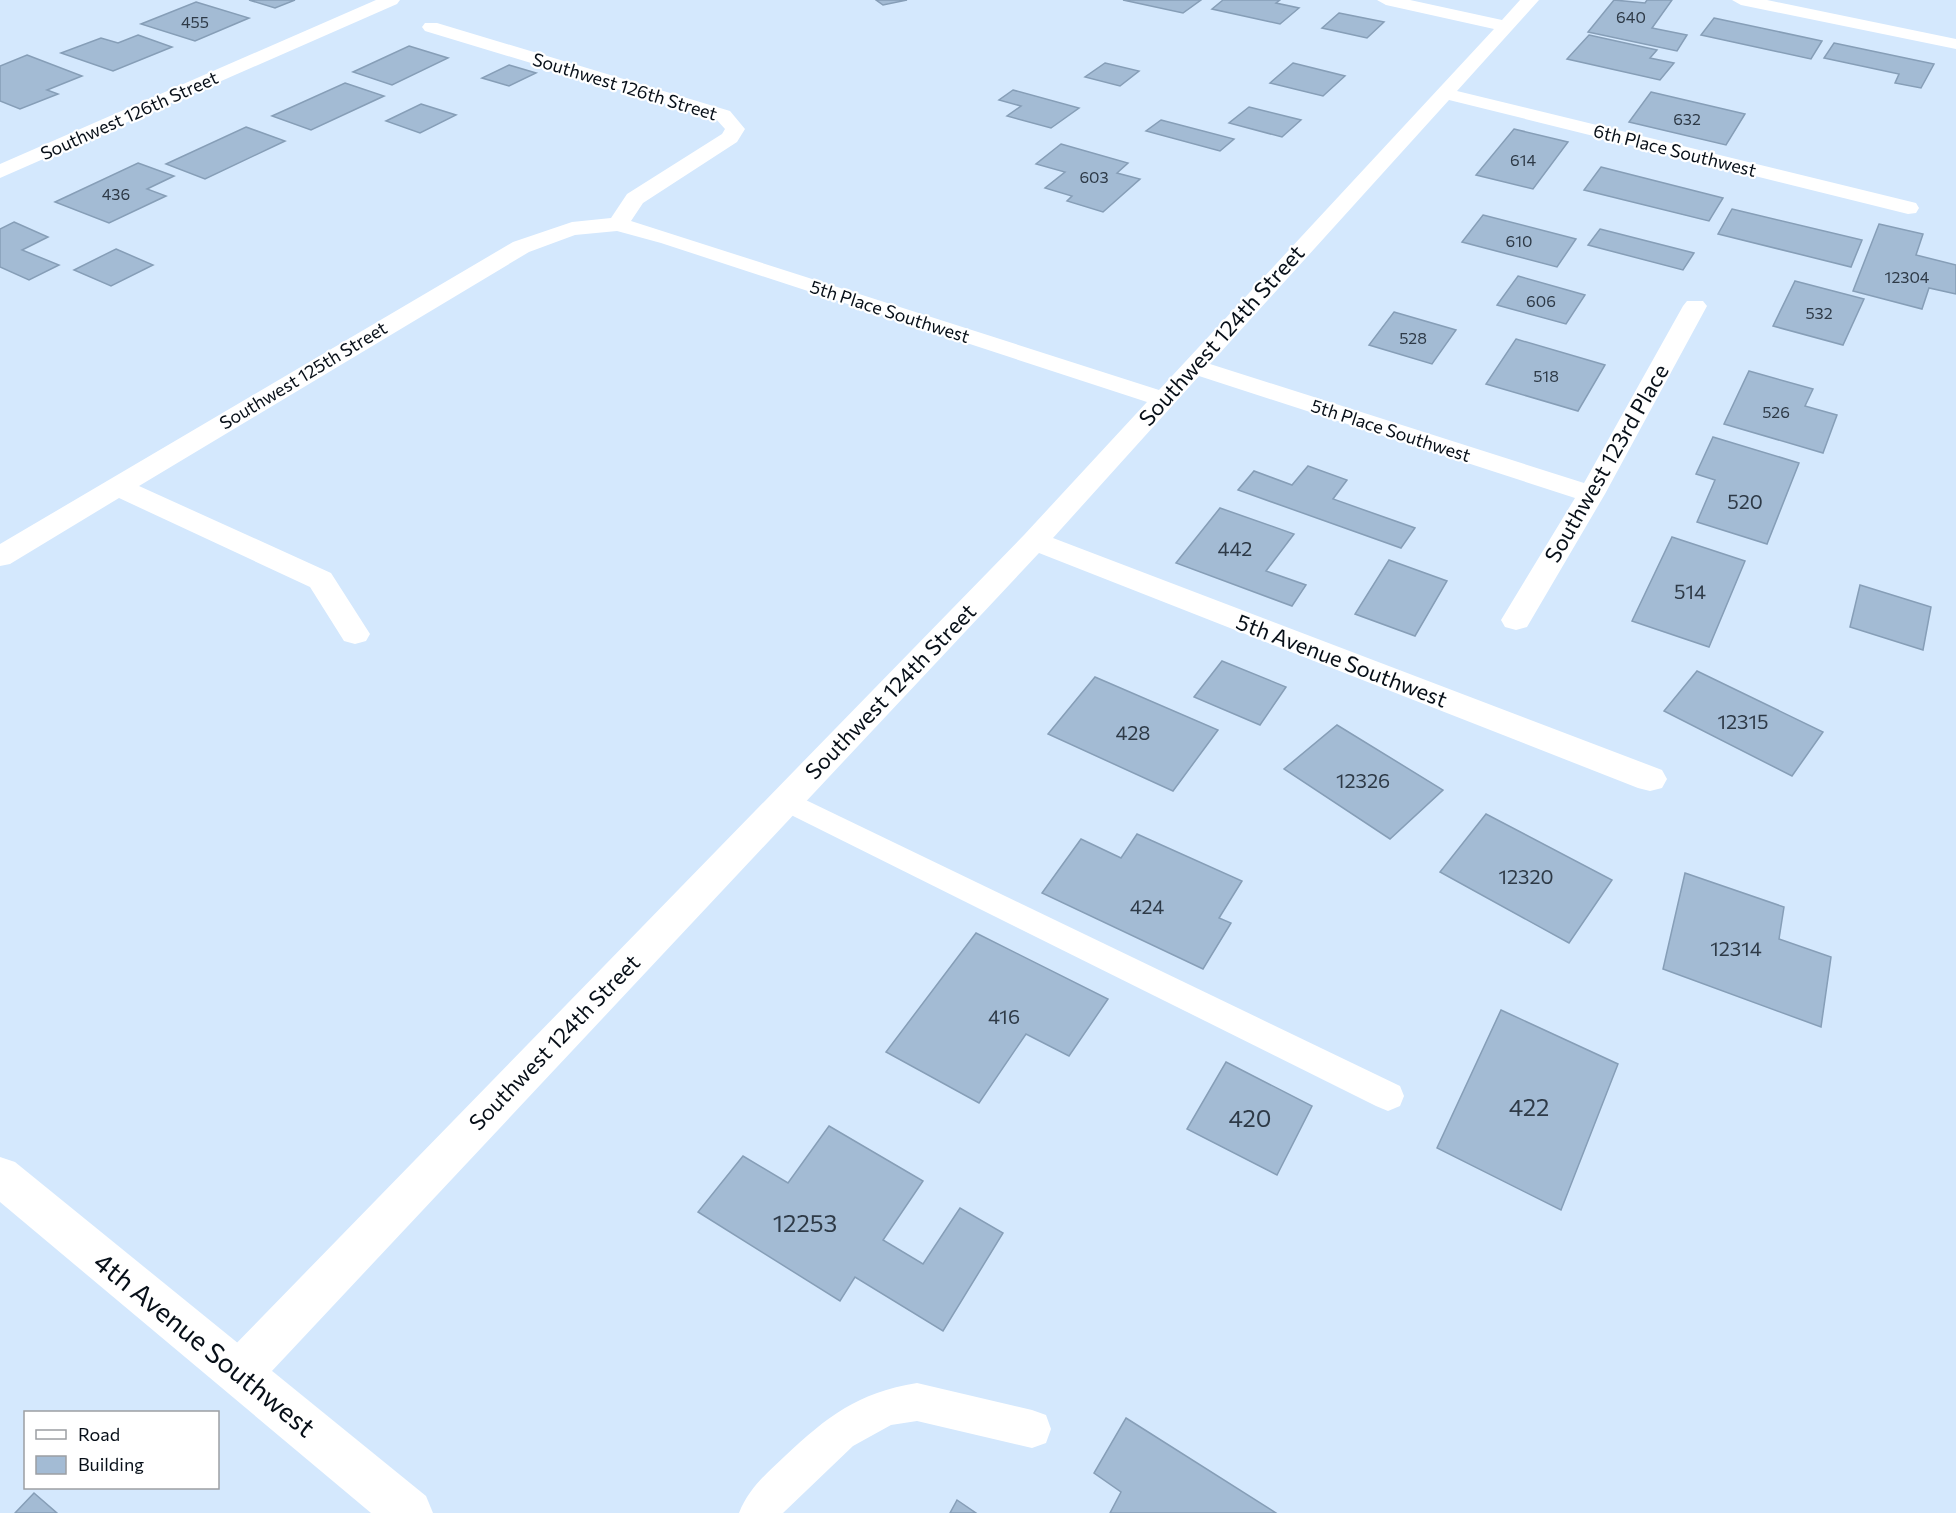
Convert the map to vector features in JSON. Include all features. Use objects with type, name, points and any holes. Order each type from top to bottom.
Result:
[{"type":"street","name":"Southwest 126th Street","points":[[0,172],[391,0]]},
{"type":"street","points":[[1386,0],[1505,26]]},
{"type":"street","name":"Southwest 124th Street","points":[[240,1372],[1034,541],[1442,93],[1530,0]]},
{"type":"street","points":[[1741,0],[1956,44]]},
{"type":"street","name":"Southwest 126th Street","points":[[431,27],[723,115],[735,129],[730,138],[635,199],[618,224]]},
{"type":"street","name":"6th Place Southwest","points":[[1442,93],[1908,208]]},
{"type":"street","name":"5th Place Southwest","points":[[618,224],[1162,399]]},
{"type":"street","name":"Southwest 125th Street","points":[[0,558],[116,486],[521,247],[572,229],[618,224]]},
{"type":"street","name":"Southwest 123rd Place","points":[[1516,620],[1591,494],[1695,306]]},
{"type":"street","name":"5th Place Southwest","points":[[1192,366],[1591,494]]},
{"type":"street","points":[[116,486],[321,580],[355,634]]},
{"type":"street","name":"5th Avenue Southwest","points":[[1034,541],[1650,779]]},
{"type":"street","name":"4th Avenue Southwest","points":[[0,1176],[409,1513]]},
{"type":"lane","points":[[785,800],[1388,1096]]},
{"type":"lane","points":[[759,1513],[770,1497],[839,1432],[887,1407],[917,1402],[1032,1429]]},
{"type":"building","points":[[249,0],[295,0],[275,8]]},
{"type":"building","points":[[876,0],[907,0],[883,5]]},
{"type":"building","points":[[1123,0],[1201,0],[1183,13]]},
{"type":"building","points":[[1223,0],[1280,0],[1276,3],[1299,8],[1280,24],[1212,9]]},
{"type":"building","points":[[1614,0],[1645,3],[1647,0],[1672,0],[1652,28],[1687,35],[1677,51],[1588,32]]},
{"type":"building","points":[[196,2],[249,18],[195,41],[141,24]]},
{"type":"building","points":[[1339,13],[1384,22],[1367,38],[1322,28]]},
{"type":"building","points":[[1714,18],[1822,41],[1811,59],[1701,35]]},
{"type":"building","points":[[138,35],[172,47],[113,71],[61,53],[101,38],[118,43]]},
{"type":"building","points":[[1589,35],[1657,50],[1650,58],[1674,63],[1660,80],[1567,59]]},
{"type":"building","points":[[1834,43],[1934,64],[1921,88],[1895,83],[1899,74],[1824,58]]},
{"type":"building","points":[[409,46],[448,58],[392,85],[353,72]]},
{"type":"building","points":[[27,55],[82,76],[47,90],[58,94],[20,109],[0,101],[0,66]]},
{"type":"building","points":[[1105,63],[1139,71],[1120,86],[1085,77]]},
{"type":"building","points":[[1293,63],[1345,76],[1323,96],[1270,83]]},
{"type":"building","points":[[509,65],[536,73],[509,86],[482,78]]},
{"type":"building","points":[[345,83],[384,96],[311,130],[272,116]]},
{"type":"building","points":[[1013,90],[1079,108],[1051,128],[1007,116],[1021,106],[999,100]]},
{"type":"building","points":[[1651,92],[1745,114],[1726,145],[1629,122]]},
{"type":"building","points":[[421,104],[456,115],[420,133],[386,121]]},
{"type":"building","points":[[1249,107],[1301,120],[1282,137],[1229,123]]},
{"type":"building","points":[[1161,120],[1234,139],[1220,151],[1146,131]]},
{"type":"building","points":[[246,127],[285,141],[205,179],[166,164]]},
{"type":"building","points":[[1514,129],[1568,142],[1533,189],[1476,175]]},
{"type":"building","points":[[1061,144],[1128,163],[1117,173],[1140,179],[1103,212],[1067,201],[1072,196],[1045,188],[1065,172],[1036,164]]},
{"type":"building","points":[[138,163],[174,176],[147,189],[166,196],[109,223],[55,202]]},
{"type":"building","points":[[1601,167],[1723,198],[1709,221],[1584,190]]},
{"type":"building","points":[[1732,209],[1862,240],[1851,267],[1718,234]]},
{"type":"building","points":[[1483,215],[1576,239],[1557,267],[1462,242]]},
{"type":"building","points":[[14,222],[48,237],[22,250],[59,265],[29,280],[0,267],[0,229]]},
{"type":"building","points":[[1879,224],[1923,234],[1916,255],[1956,265],[1956,294],[1929,288],[1922,309],[1853,291]]},
{"type":"building","points":[[1600,229],[1694,253],[1683,270],[1588,245]]},
{"type":"building","points":[[116,249],[153,265],[111,286],[74,270]]},
{"type":"building","points":[[1518,276],[1585,295],[1566,324],[1497,305]]},
{"type":"building","points":[[1795,281],[1864,299],[1843,345],[1773,326]]},
{"type":"building","points":[[1394,312],[1456,330],[1432,364],[1369,345]]},
{"type":"building","points":[[1516,339],[1605,365],[1578,411],[1486,384]]},
{"type":"building","points":[[1749,371],[1813,389],[1805,406],[1837,415],[1823,453],[1724,424]]},
{"type":"building","points":[[1713,437],[1799,463],[1767,544],[1697,522],[1715,480],[1696,474]]},
{"type":"building","points":[[1308,466],[1347,480],[1333,499],[1415,528],[1401,548],[1238,490],[1254,471],[1292,485]]},
{"type":"building","points":[[1220,508],[1294,534],[1266,571],[1306,585],[1292,606],[1176,563]]},
{"type":"building","points":[[1672,537],[1745,561],[1709,647],[1632,621]]},
{"type":"building","points":[[1389,560],[1447,581],[1415,636],[1355,614]]},
{"type":"building","points":[[1860,585],[1931,607],[1923,650],[1850,627]]},
{"type":"building","points":[[1222,661],[1286,687],[1260,725],[1194,697]]},
{"type":"building","points":[[1697,671],[1823,732],[1792,776],[1664,711]]},
{"type":"building","points":[[1095,677],[1218,730],[1173,791],[1048,734]]},
{"type":"building","points":[[1337,725],[1443,790],[1390,839],[1284,769]]},
{"type":"building","points":[[1486,814],[1612,880],[1569,943],[1440,872]]},
{"type":"building","points":[[1137,834],[1242,881],[1219,918],[1231,923],[1203,969],[1042,893],[1081,839],[1121,858]]},
{"type":"building","points":[[1685,873],[1784,907],[1779,939],[1831,957],[1821,1027],[1663,969]]},
{"type":"building","points":[[976,933],[1108,999],[1069,1056],[1026,1034],[979,1103],[886,1052]]},
{"type":"building","points":[[1501,1010],[1618,1064],[1561,1210],[1437,1148]]},
{"type":"building","points":[[1226,1062],[1312,1106],[1277,1175],[1187,1129]]},
{"type":"building","points":[[829,1126],[923,1181],[883,1240],[923,1264],[960,1208],[1003,1233],[943,1331],[855,1277],[840,1301],[698,1212],[743,1156],[788,1183]]},
{"type":"building","points":[[1126,1418],[1276,1513],[1110,1513],[1121,1492],[1094,1473]]},
{"type":"building","points":[[34,1493],[57,1513],[15,1513]]},
{"type":"building","points":[[957,1500],[976,1513],[950,1513]]}]
